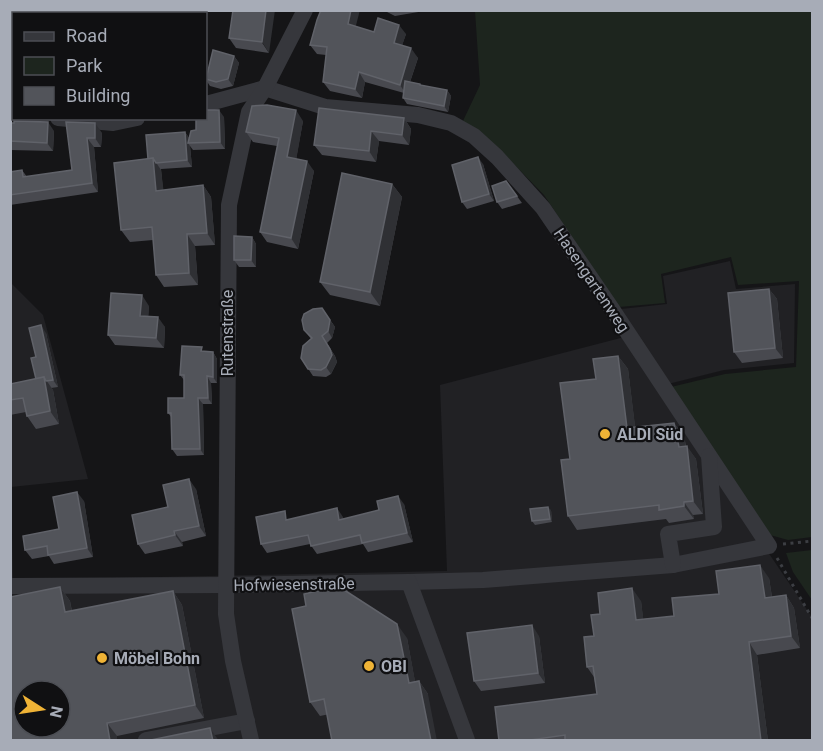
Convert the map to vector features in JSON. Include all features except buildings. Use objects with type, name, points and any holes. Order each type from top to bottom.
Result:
[{"type":"street","name":"Rutenstraße","points":[[251,741],[233,661],[226,614],[229,205],[249,112],[265,88],[305,10]]},
{"type":"street","points":[[207,104],[265,88]]},
{"type":"street","name":"Hasengartenweg","points":[[265,88],[325,107],[418,115],[451,123],[474,136],[497,157],[543,208],[769,546]]},
{"type":"street","points":[[80,120],[113,123],[127,120]]},
{"type":"street","points":[[673,565],[668,534],[714,527],[709,455]]},
{"type":"street","name":"Hofwiesenstraße","points":[[10,586],[483,580],[673,565],[769,546]]},
{"type":"street","points":[[409,582],[467,741]]},
{"type":"street","points":[[146,741],[247,721]]},
{"type":"path","points":[[813,541],[769,546],[813,618]]},
{"type":"shaded area","points":[[730,261],[736,289],[795,284],[794,363],[724,370],[656,387],[812,617],[812,740],[11,740],[10,282],[43,315],[88,479],[11,487],[13,580],[447,571],[440,385],[636,334],[621,309],[667,304],[663,276]]},
{"type":"green space","points":[[475,11],[812,11],[812,537],[788,540],[770,535],[671,387],[725,374],[796,367],[799,281],[738,285],[731,257],[661,274],[665,303],[619,307],[544,195],[495,145],[462,123],[480,85]]},
{"type":"green space","points":[[812,550],[812,600],[793,572],[786,553]]},
{"type":"place","name":"ALDI Süd","points":[[605,434]]},
{"type":"place","name":"Möbel Bohn","points":[[102,658]]},
{"type":"place","name":"OBI","points":[[369,666]]}]
